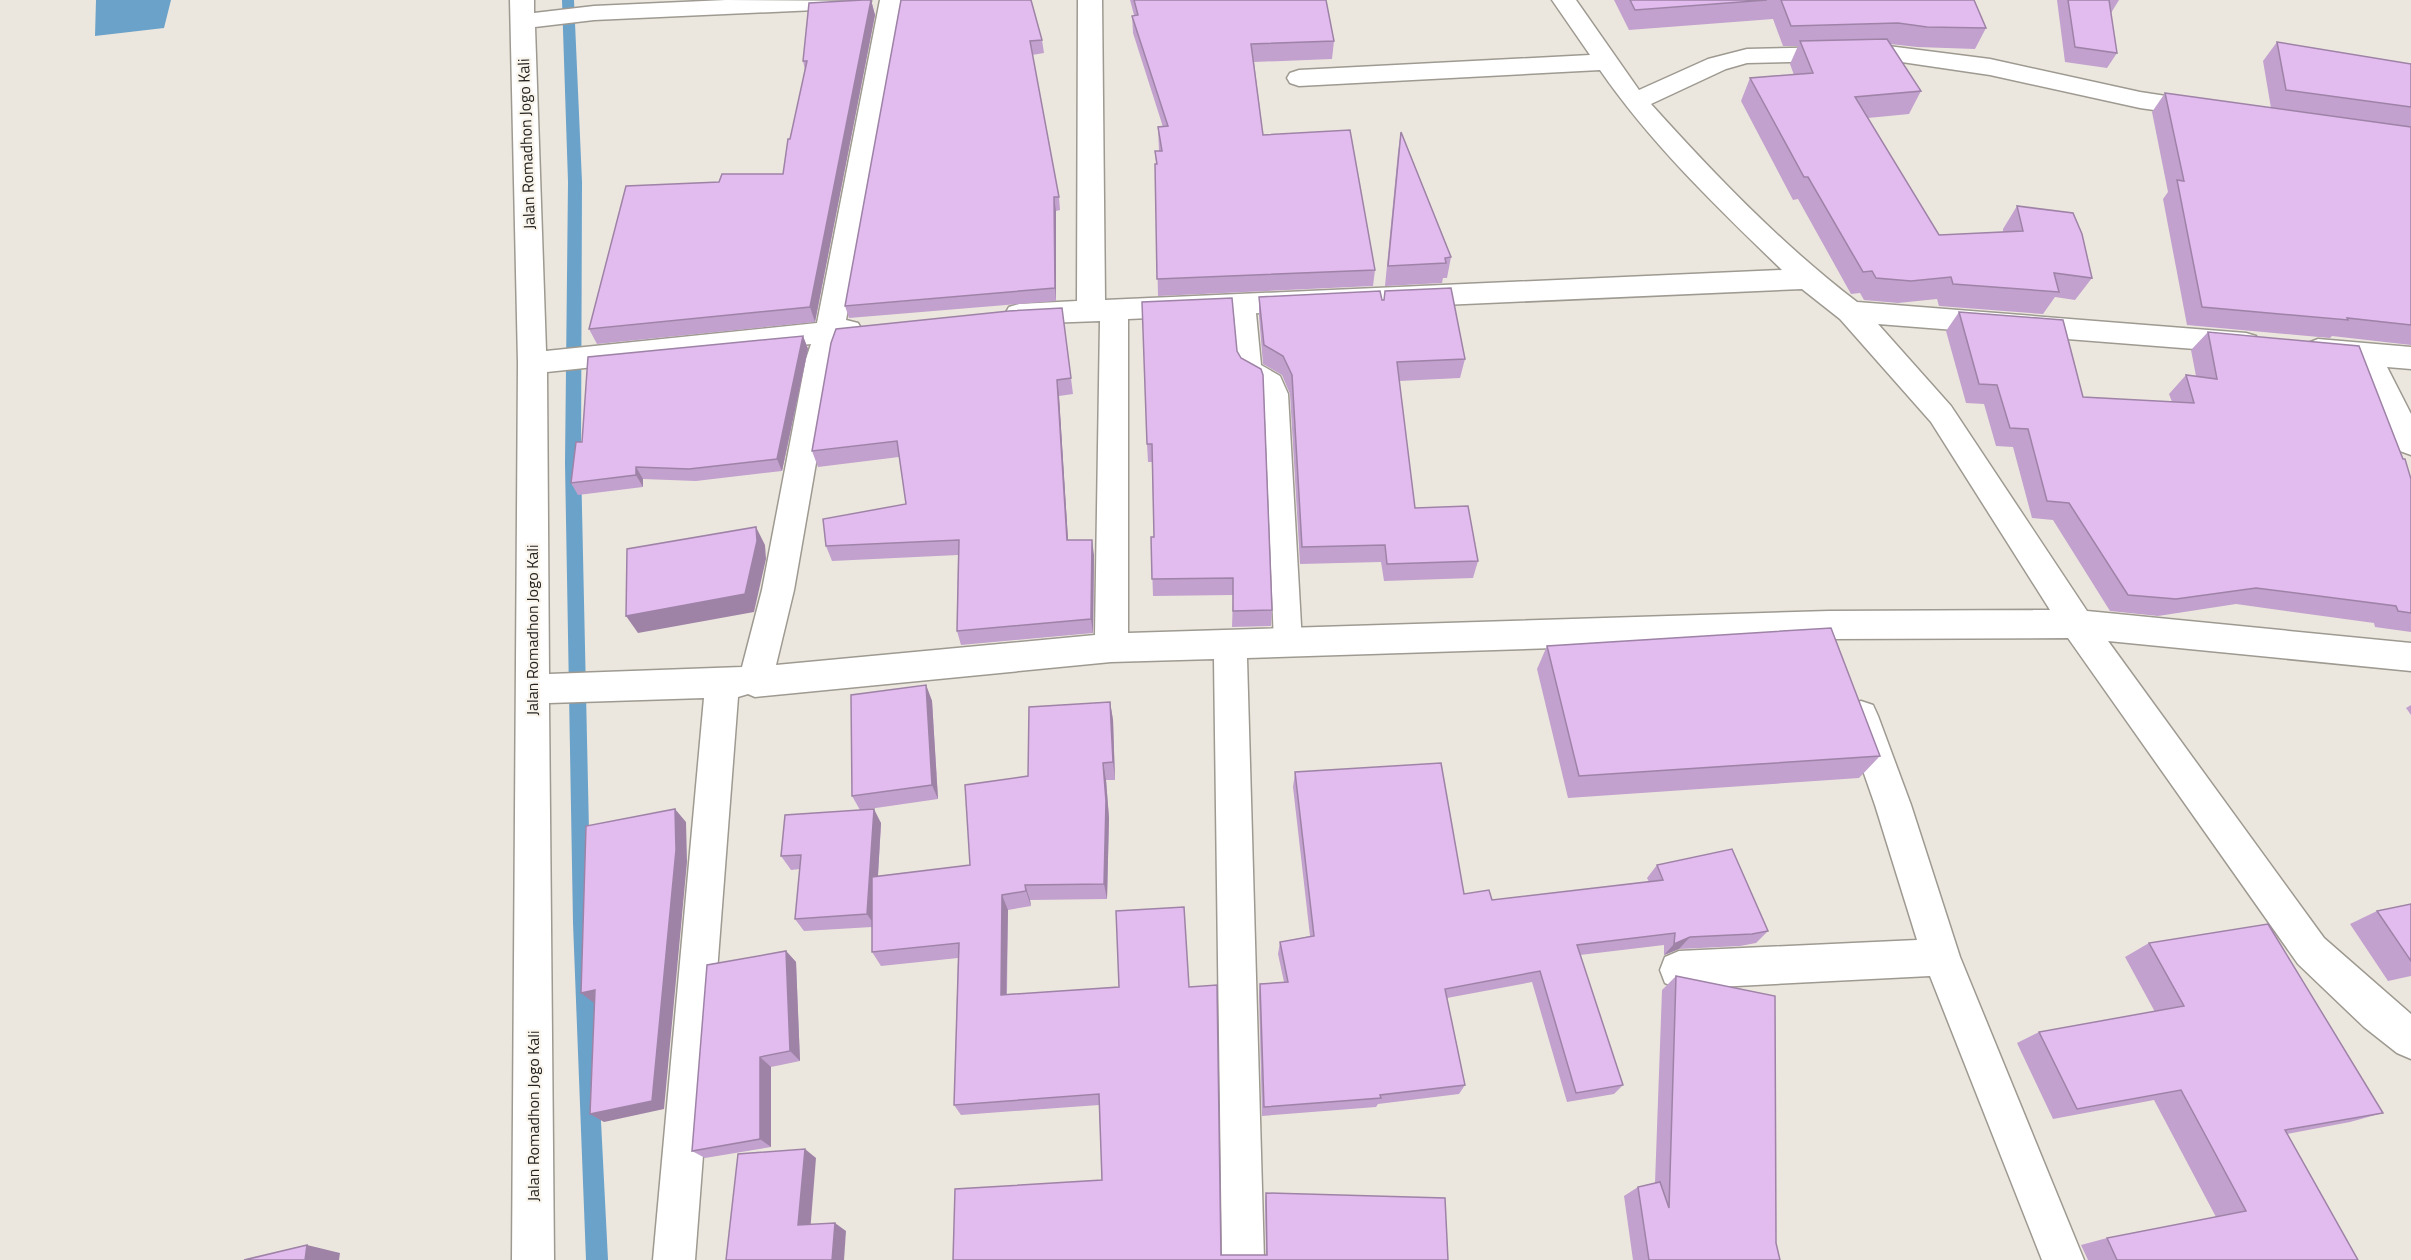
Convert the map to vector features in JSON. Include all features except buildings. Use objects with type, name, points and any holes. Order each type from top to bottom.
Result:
[{"type":"street","points":[[530,13],[594,13],[875,0]]},
{"type":"street","points":[[674,1260],[738,682],[778,590],[820,358],[830,331],[892,0]]},
{"type":"street","points":[[1090,0],[1103,310],[1111,648]]},
{"type":"street","points":[[1564,0],[1635,102],[1701,176],[1808,279],[1850,312],[1941,414],[2077,624],[2311,951],[2378,1013],[2411,1039]]},
{"type":"street","name":"Jalan Romadhon Jogo Kali","points":[[530,13],[558,361],[531,689],[533,1260]]},
{"type":"street","points":[[1635,102],[1717,64],[1747,56],[1888,53],[1990,67],[2140,100],[2221,111]]},
{"type":"street","points":[[1299,78],[1609,62]]},
{"type":"street","points":[[989,317],[1244,303],[1808,279]]},
{"type":"street","points":[[1850,312],[2411,358]]},
{"type":"street","points":[[558,361],[876,327]]},
{"type":"street","points":[[2366,354],[2411,443]]},
{"type":"street","points":[[531,689],[738,682],[1111,648],[1230,644],[1288,643],[1840,655],[2077,624],[2411,657]]},
{"type":"street","points":[[1230,644],[1243,1260]]},
{"type":"street","points":[[1840,655],[1893,806],[1941,957],[2063,1260]]},
{"type":"street","points":[[1679,970],[1941,957]]},
{"type":"lane","points":[[1244,303],[1250,369],[1272,382],[1276,394],[1288,643]]},
{"type":"water","points":[[96,0],[171,0],[164,28],[95,36]]},
{"type":"waterway","points":[[568,0],[575,182],[573,463],[582,923],[597,1260]]}]
